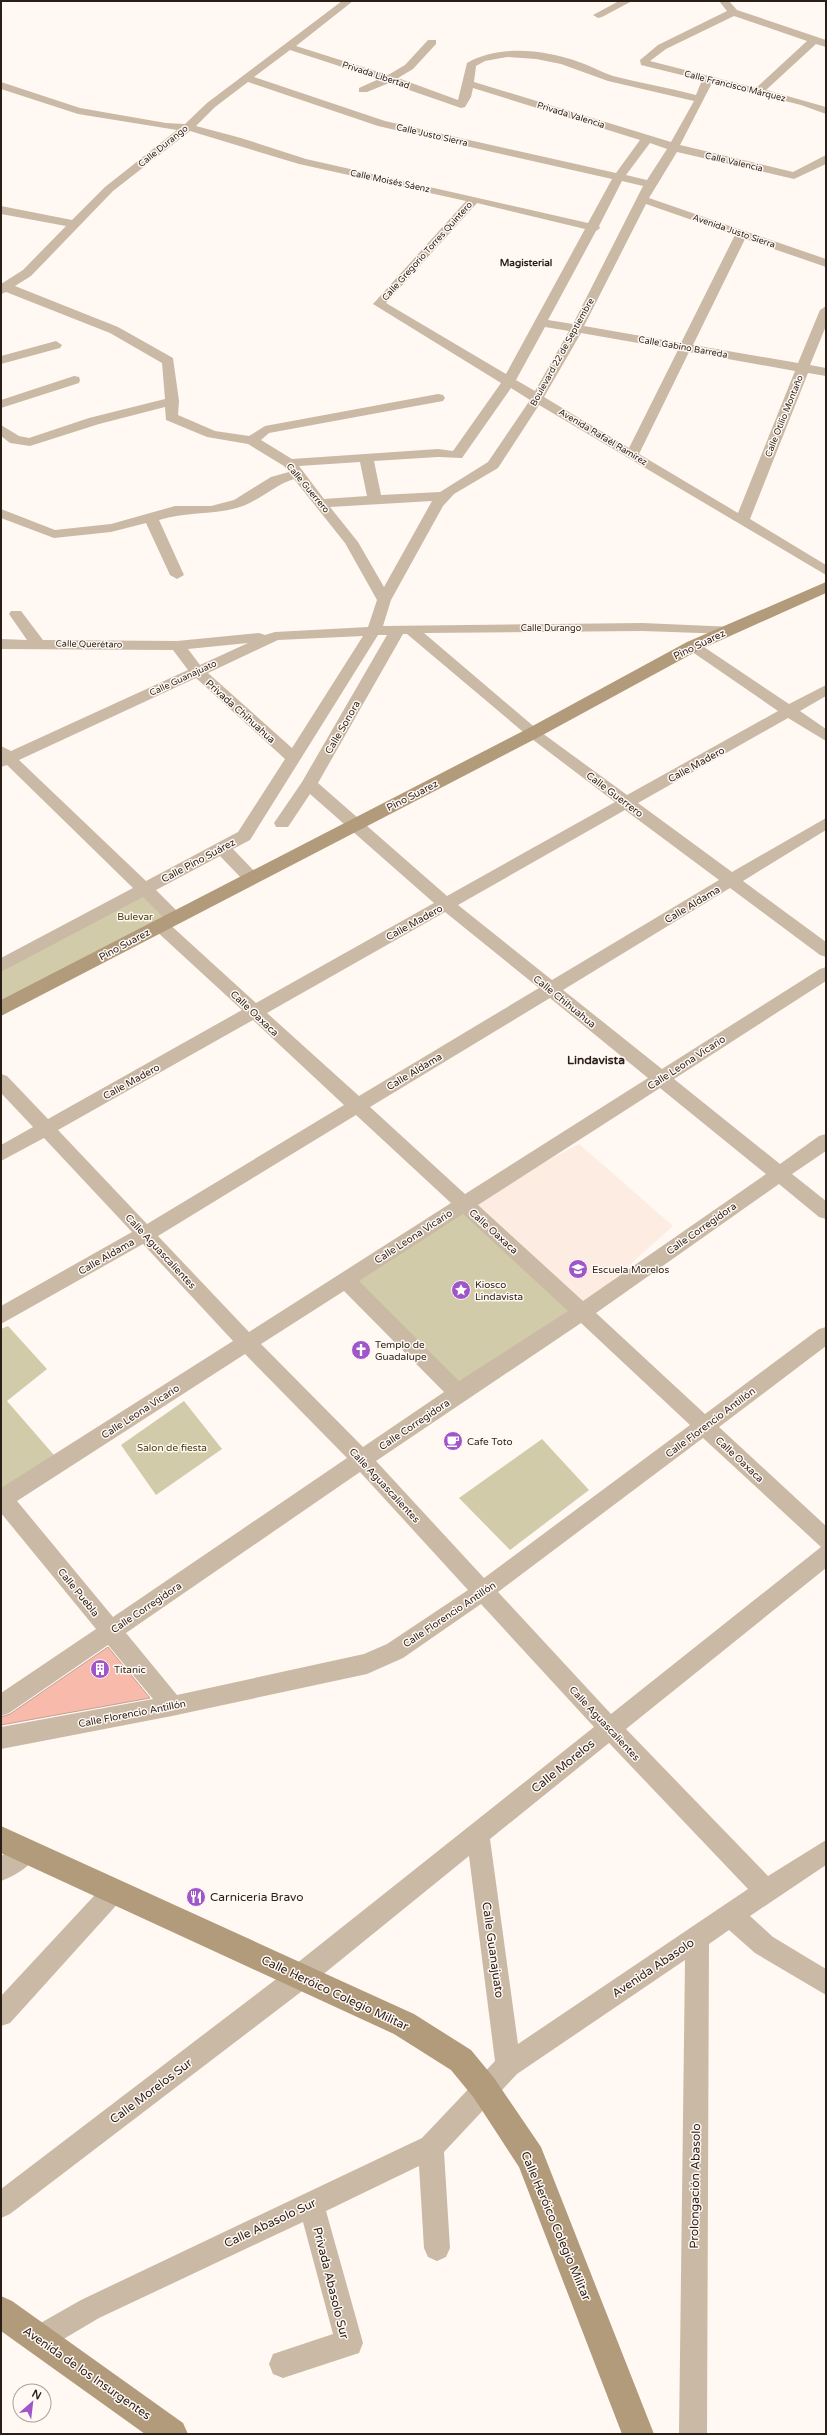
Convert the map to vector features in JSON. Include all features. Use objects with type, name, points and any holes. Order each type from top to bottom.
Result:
[{"type":"street","name":"Calle Durango","points":[[3,288],[27,273],[109,189],[188,127],[211,105],[248,79],[348,1]]},
{"type":"street","points":[[598,15],[627,1]]},
{"type":"street","points":[[724,1],[733,12],[813,41],[826,44]]},
{"type":"street","name":"Calle Francisco Márquez","points":[[733,12],[662,47],[645,60],[645,63],[649,66],[708,79],[826,111]]},
{"type":"street","points":[[758,92],[813,41]]},
{"type":"street","points":[[363,90],[390,79],[409,67],[432,42]]},
{"type":"street","name":"Privada Libertad","points":[[290,47],[390,79],[461,105],[466,97],[467,83]]},
{"type":"street","points":[[467,83],[471,65],[478,60],[493,56],[521,54],[574,64],[599,75],[700,99]]},
{"type":"street","name":"Calle Justo Sierra","points":[[248,79],[382,124],[650,184]]},
{"type":"street","name":"Boulevard 22 de Septiembre","points":[[384,600],[438,504],[449,491],[494,465],[538,397],[577,328],[650,184],[674,147],[700,99],[708,79]]},
{"type":"street","name":"Privada Valencia","points":[[467,83],[674,147]]},
{"type":"street","name":"Calle Moisés Sáenz","points":[[1,85],[78,112],[146,123],[188,127],[237,140],[302,162],[474,199],[594,228]]},
{"type":"street","points":[[1,513],[54,534],[111,528],[151,518],[175,510],[210,510],[239,503],[294,468],[366,457],[438,453],[457,455],[508,381],[594,228],[620,177],[648,138]]},
{"type":"street","name":"Calle Valencia","points":[[674,147],[794,176],[821,168]]},
{"type":"street","points":[[821,168],[826,158]]},
{"type":"street","name":"Calle Gregorio Torres Quintero","points":[[379,304],[474,199]]},
{"type":"street","name":"Avenida Justo Sierra","points":[[642,199],[826,263]]},
{"type":"street","points":[[1,210],[75,224]]},
{"type":"street","points":[[632,455],[742,233]]},
{"type":"street","name":"Calle Guerrero","points":[[3,288],[114,330],[168,361],[172,401],[171,417],[212,434],[252,441],[294,468],[351,542],[384,600]]},
{"type":"street","name":"Avenida Rafaél Ramírez","points":[[379,304],[508,381],[538,397],[826,571]]},
{"type":"street","name":"Calle Otilio Montaño","points":[[742,521],[826,310]]},
{"type":"street","name":"Calle Gabino Barreda","points":[[540,322],[826,372]]},
{"type":"street","points":[[1,360],[56,345]]},
{"type":"street","points":[[1,404],[74,380]]},
{"type":"street","points":[[252,441],[265,430],[438,398]]},
{"type":"street","points":[[2,431],[15,440],[30,442],[94,420],[172,401]]},
{"type":"street","points":[[366,457],[375,499]]},
{"type":"street","points":[[321,503],[445,496]]},
{"type":"street","points":[[151,518],[177,575]]},
{"type":"street","name":"Pino Suarez","points":[[1,1009],[167,921],[533,733],[693,646],[826,587]]},
{"type":"street","points":[[374,630],[384,600]]},
{"type":"street","points":[[16,614],[38,644]]},
{"type":"street","name":"Calle Durango","points":[[374,630],[642,628],[729,630]]},
{"type":"street","name":"Calle Guerrero","points":[[404,629],[533,733],[826,951]]},
{"type":"street","name":"Calle Sonora","points":[[282,823],[309,784],[404,629]]},
{"type":"street","name":"Calle Guanajuato","points":[[4,757],[274,636],[374,630]]},
{"type":"street","name":"Calle Pino Suárez","points":[[1,966],[244,836],[292,757],[374,630]]},
{"type":"street","name":"Calle Querétaro","points":[[1,644],[177,646],[274,636]]},
{"type":"street","name":"Privada Chihuahua","points":[[177,646],[197,671],[292,757]]},
{"type":"street","points":[[693,646],[826,736]]},
{"type":"street","name":"Calle Madero","points":[[1,1154],[826,690]]},
{"type":"street","name":"Calle Oaxaca","points":[[4,757],[144,889],[167,921],[254,1012],[464,1203],[826,1540]]},
{"type":"street","name":"Calle Chihuahua","points":[[309,784],[446,904],[826,1212]]},
{"type":"street","name":"Calle Aldama","points":[[1,1316],[145,1234],[826,823]]},
{"type":"street","points":[[222,848],[251,878]]},
{"type":"street","name":"Calle Leona Vicario","points":[[2,1499],[826,973]]},
{"type":"street","name":"Calle Aguascalientes","points":[[1,1081],[247,1343],[362,1460],[610,1729],[766,1891]]},
{"type":"street","name":"Calle Corregidora","points":[[1,1706],[458,1393],[582,1312],[826,1141]]},
{"type":"street","points":[[345,1280],[458,1393]]},
{"type":"street","name":"Calle Florencio Antillón","points":[[1,1738],[172,1706],[367,1664],[395,1651],[484,1591],[826,1335]]},
{"type":"street","name":"Calle Puebla","points":[[2,1499],[172,1706]]},
{"type":"street","name":"Calle Morelos","points":[[301,1976],[826,1555]]},
{"type":"street","name":"Calle Guanajuato","points":[[478,1834],[508,2065]]},
{"type":"street","name":"Calle Heróico Colegio Militar","points":[[1,1839],[404,2024],[460,2060],[484,2088],[530,2158],[638,2434]]},
{"type":"street","points":[[1,1870],[27,1851]]},
{"type":"street","name":"Avenida Abasolo","points":[[484,2088],[508,2065],[826,1851]]},
{"type":"street","points":[[1,2014],[114,1891]]},
{"type":"street","points":[[731,1916],[764,1945],[826,1983]]},
{"type":"street","name":"Prolongación Abasolo","points":[[693,2434],[697,1939]]},
{"type":"street","name":"Calle Morelos Sur","points":[[1,2205],[301,1976]]},
{"type":"street","name":"Calle Abasolo Sur","points":[[40,2339],[90,2309],[430,2147],[484,2088]]},
{"type":"street","points":[[430,2147],[438,2248]]},
{"type":"street","name":"Privada Abasolo Sur","points":[[283,2364],[349,2343],[310,2204]]},
{"type":"street","name":"Avenida de los Insurgentes","points":[[1,2312],[172,2434]]},
{"type":"shaded area","name":"Escuela Morelos","points":[[579,1144],[673,1226],[578,1311],[462,1206]]},
{"type":"green space","name":"Bulevar","points":[[144,889],[174,918],[1,1009],[1,966]]},
{"type":"green space","points":[[462,1206],[578,1311],[458,1393],[345,1280]]},
{"type":"green space","points":[[8,1326],[47,1369],[7,1401],[60,1462],[1,1494],[1,1329]]},
{"type":"green space","name":"Salon de fiesta","points":[[184,1401],[222,1449],[156,1495],[121,1445]]},
{"type":"green space","points":[[542,1439],[589,1490],[510,1550],[459,1498]]},
{"type":"building","points":[[108,1647],[150,1698],[1,1725],[1,1717],[10,1714]]},
{"type":"place","name":"Escuela Morelos","points":[[578,1269]]},
{"type":"place","name":"Kiosco Lindavista","points":[[461,1290]]},
{"type":"place","name":"Templo de Guadalupe","points":[[361,1350]]},
{"type":"place","name":"Cafe Toto","points":[[453,1441]]},
{"type":"place","name":"Titanic","points":[[100,1669]]},
{"type":"place","name":"Carniceria Bravo","points":[[196,1897]]},
{"type":"district","name":"Magisterial","points":[[526,262]]},
{"type":"district","name":"Lindavista","points":[[596,1060]]}]
